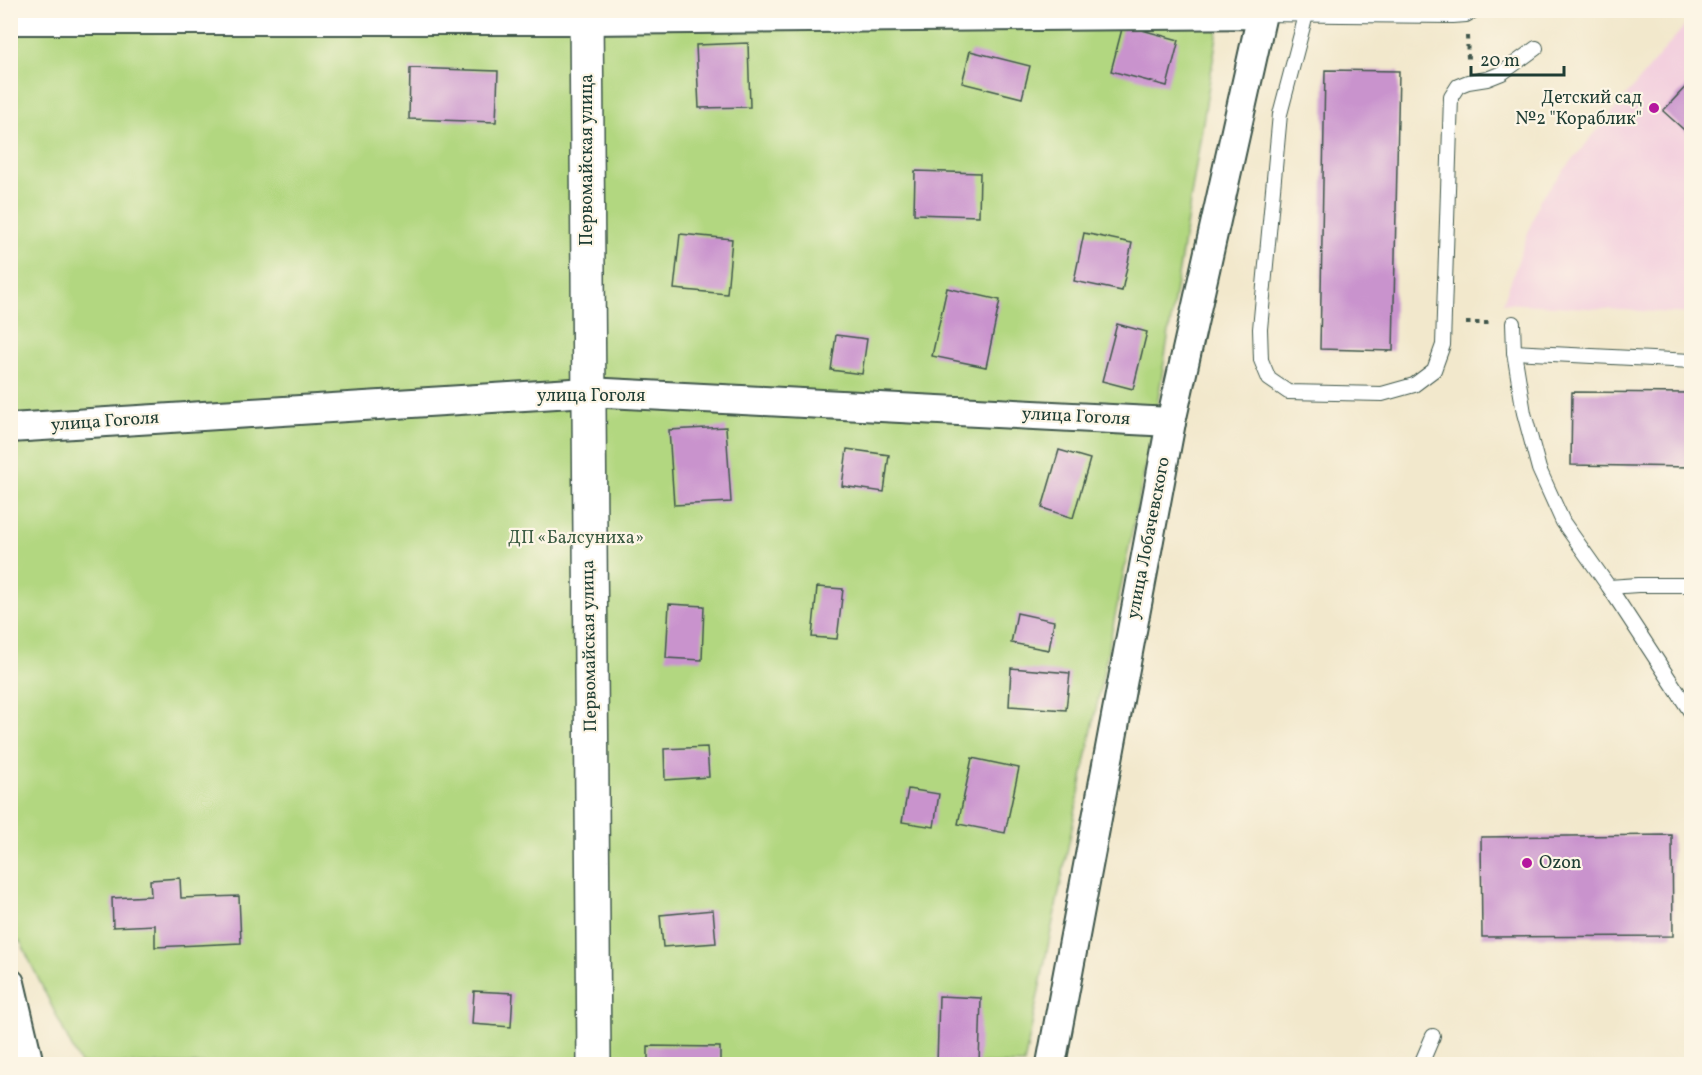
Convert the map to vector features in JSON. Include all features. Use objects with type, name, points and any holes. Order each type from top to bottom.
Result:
[{"type":"street","points":[[10,20],[586,15],[1262,14]]},
{"type":"street","name":"улица Лобачевского","points":[[1051,1065],[1171,422],[1262,14]]},
{"type":"street","name":"Первомайская улица","points":[[586,15],[594,1065]]},
{"type":"street","name":"улица Гоголя","points":[[10,428],[588,392],[1171,422]]},
{"type":"street","points":[[10,983],[28,1065]]},
{"type":"lane","points":[[1262,14],[1342,13],[1453,16],[1470,13]]},
{"type":"lane","points":[[1306,15],[1280,114],[1260,329],[1261,360],[1269,379],[1288,392],[1382,394],[1414,385],[1434,370],[1443,345],[1451,97],[1458,86],[1502,74],[1536,48]]},
{"type":"lane","points":[[1513,323],[1514,352],[1524,413],[1539,469],[1563,522],[1692,714]]},
{"type":"lane","points":[[1514,352],[1692,361]]},
{"type":"lane","points":[[1609,588],[1638,585],[1692,585]]},
{"type":"lane","points":[[1422,1065],[1433,1036]]},
{"type":"path","points":[[1468,82],[1470,13]]},
{"type":"path","points":[[1444,323],[1513,323]]},
{"type":"shaded area","name":"Детский сад №2 \"Кораблик\"","points":[[1691,18],[1691,314],[1503,303],[1540,199]]},
{"type":"green space","name":"ДП «Балсуниха»","points":[[10,11],[1221,11],[1154,424],[1024,1064],[80,1064],[20,941],[11,945]]},
{"type":"building","points":[[1123,25],[1179,40],[1167,86],[1111,71]]},
{"type":"building","points":[[748,43],[750,107],[699,108],[696,45]]},
{"type":"building","points":[[970,51],[1030,66],[1022,98],[962,83]]},
{"type":"building","points":[[410,68],[498,71],[496,122],[409,119]]},
{"type":"building","points":[[1325,70],[1399,71],[1393,351],[1320,349]]},
{"type":"building","points":[[1692,80],[1692,137],[1663,111]]},
{"type":"building","points":[[915,171],[980,173],[979,216],[914,214]]},
{"type":"building","points":[[1084,233],[1132,243],[1122,291],[1074,281]]},
{"type":"building","points":[[680,234],[732,239],[727,294],[674,289]]},
{"type":"building","points":[[947,288],[1000,300],[986,367],[932,356]]},
{"type":"building","points":[[1117,324],[1147,332],[1133,389],[1102,381]]},
{"type":"building","points":[[836,335],[867,339],[862,374],[831,370]]},
{"type":"building","points":[[1572,392],[1692,393],[1692,467],[1571,465]]},
{"type":"building","points":[[726,427],[731,502],[674,505],[669,430]]},
{"type":"building","points":[[847,449],[889,455],[884,492],[842,486]]},
{"type":"building","points":[[1059,450],[1090,459],[1073,518],[1042,508]]},
{"type":"building","points":[[817,587],[843,589],[837,639],[812,637]]},
{"type":"building","points":[[669,604],[704,606],[702,660],[666,658]]},
{"type":"building","points":[[1017,613],[1054,621],[1049,650],[1011,643]]},
{"type":"building","points":[[1011,668],[1070,673],[1066,710],[1009,706]]},
{"type":"building","points":[[707,747],[709,777],[665,780],[664,749]]},
{"type":"building","points":[[972,758],[1019,768],[1005,833],[958,824]]},
{"type":"building","points":[[908,789],[939,794],[934,827],[902,822]]},
{"type":"building","points":[[1672,835],[1673,936],[1482,937],[1481,837]]},
{"type":"building","points":[[180,878],[181,898],[239,896],[241,943],[155,947],[155,925],[113,927],[112,898],[151,896],[150,880]]},
{"type":"building","points":[[713,910],[716,943],[663,947],[660,915]]},
{"type":"building","points":[[474,991],[513,993],[511,1027],[472,1024]]},
{"type":"building","points":[[939,996],[981,998],[979,1064],[937,1064]]},
{"type":"building","points":[[648,1046],[720,1047],[720,1064],[648,1064]]},
{"type":"place","name":"Детский сад №2 \"Кораблик\"","points":[[1654,108]]},
{"type":"place","name":"Ozon","points":[[1527,863]]}]
